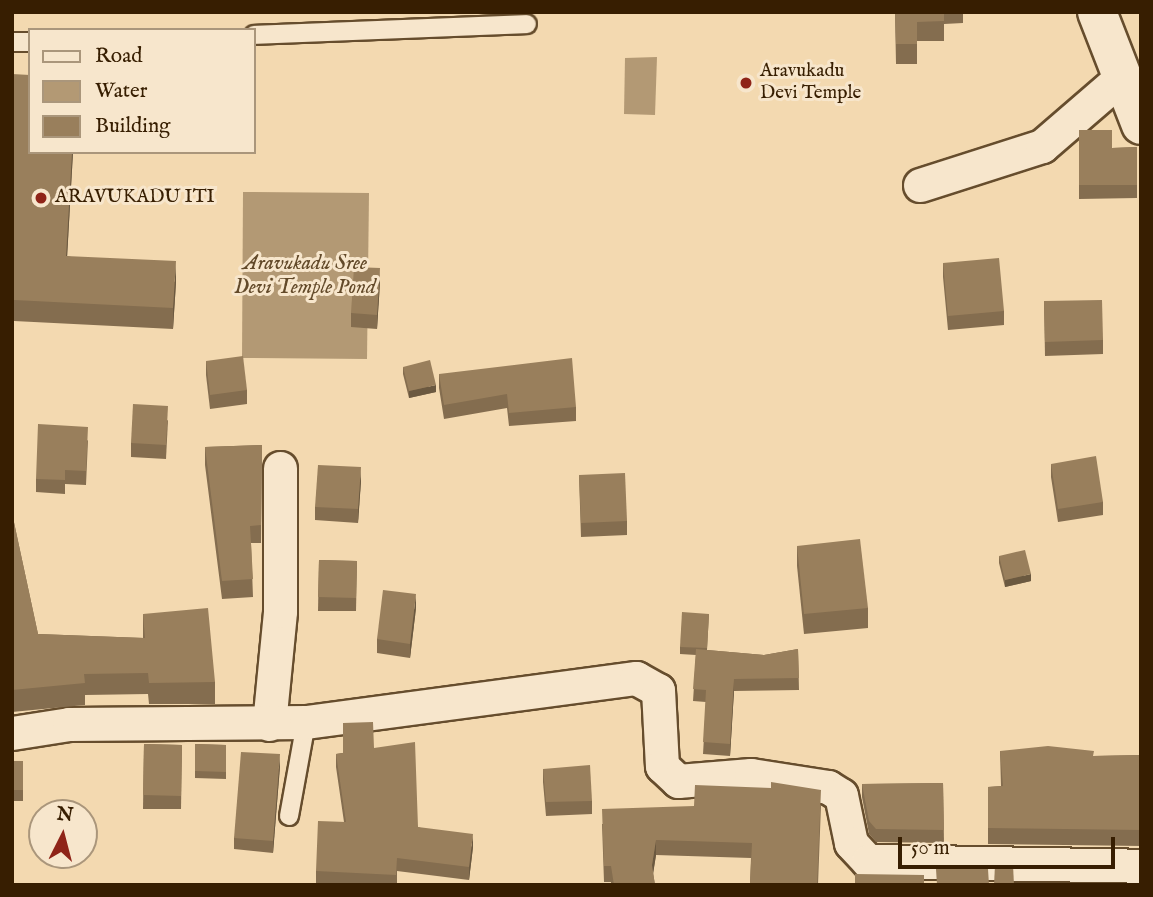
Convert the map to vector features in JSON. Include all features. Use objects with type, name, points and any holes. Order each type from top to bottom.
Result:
[{"type":"main road","points":[[1097,12],[1141,125]]},
{"type":"street","points":[[920,185],[1042,146],[1122,77]]},
{"type":"street","points":[[269,724],[280,611],[280,468]]},
{"type":"street","points":[[12,733],[69,724],[306,722],[636,678],[658,690],[662,766],[678,781],[751,775],[828,787],[841,795],[851,843],[868,861],[1141,866]]},
{"type":"lane","points":[[256,35],[527,24]]},
{"type":"lane","points":[[289,816],[306,722]]},
{"type":"water","points":[[657,57],[655,115],[624,114],[625,58]]},
{"type":"water","name":"Aravukadu Sree Devi Temple Pond","points":[[243,192],[369,193],[367,359],[242,358]]},
{"type":"building","points":[[895,12],[944,12],[944,21],[917,22],[917,44],[896,44]]},
{"type":"building","points":[[12,74],[28,75],[28,154],[72,154],[66,256],[176,261],[173,308],[14,300],[12,341]]},
{"type":"building","points":[[1079,130],[1112,130],[1112,148],[1137,147],[1137,185],[1079,185]]},
{"type":"building","points":[[999,258],[1004,311],[948,316],[943,263]]},
{"type":"building","points":[[354,267],[380,268],[377,315],[351,313]]},
{"type":"building","points":[[1102,300],[1103,340],[1045,342],[1044,301]]},
{"type":"building","points":[[243,356],[247,390],[210,395],[206,361]]},
{"type":"building","points":[[572,358],[576,407],[509,413],[507,394],[444,405],[439,374]]},
{"type":"building","points":[[430,360],[436,385],[409,391],[403,367]]},
{"type":"building","points":[[133,404],[168,406],[166,445],[131,443]]},
{"type":"building","points":[[38,424],[88,427],[86,471],[65,470],[65,480],[36,479]]},
{"type":"building","points":[[262,445],[261,525],[250,526],[253,579],[222,581],[205,447]]},
{"type":"building","points":[[1096,456],[1103,502],[1058,509],[1051,464]]},
{"type":"building","points":[[318,465],[361,467],[358,509],[315,507]]},
{"type":"building","points":[[625,473],[627,521],[581,523],[579,475]]},
{"type":"building","points":[[12,513],[38,634],[145,638],[143,614],[208,608],[215,682],[149,683],[148,673],[84,674],[85,683],[12,690]]},
{"type":"building","points":[[860,539],[868,608],[804,614],[797,546]]},
{"type":"building","points":[[1025,550],[1031,574],[1005,580],[999,556]]},
{"type":"building","points":[[319,560],[357,561],[356,598],[318,597]]},
{"type":"building","points":[[383,590],[416,594],[410,644],[377,639]]},
{"type":"building","points":[[682,612],[709,614],[707,648],[680,647]]},
{"type":"building","points":[[696,649],[764,655],[798,649],[799,678],[734,679],[730,744],[703,742],[706,690],[693,689]]},
{"type":"building","points":[[373,722],[374,748],[415,742],[418,827],[473,834],[469,867],[397,858],[396,875],[316,871],[318,821],[346,822],[336,754],[343,753],[343,723]]},
{"type":"building","points":[[144,744],[182,745],[181,796],[143,795]]},
{"type":"building","points":[[195,744],[226,745],[226,772],[195,771]]},
{"type":"building","points":[[1048,746],[1094,751],[1093,756],[1141,755],[1141,830],[988,828],[988,787],[1003,786],[1000,751]]},
{"type":"building","points":[[241,752],[280,754],[273,841],[234,838]]},
{"type":"building","points":[[12,761],[23,761],[23,790],[12,790]]},
{"type":"building","points":[[590,765],[592,801],[546,802],[543,769]]},
{"type":"building","points":[[771,782],[821,790],[817,885],[750,883],[752,843],[656,840],[652,865],[655,885],[614,885],[611,866],[604,866],[602,809],[694,806],[695,785],[771,788]]},
{"type":"building","points":[[943,783],[944,830],[876,829],[869,821],[862,784]]},
{"type":"building","points":[[995,865],[1013,865],[1014,885],[994,885]]},
{"type":"building","points":[[936,869],[988,869],[989,885],[937,885]]},
{"type":"building","points":[[855,874],[924,875],[924,885],[855,885]]},
{"type":"place","name":"Aravukadu Devi Temple","points":[[746,83]]},
{"type":"place","name":"ARAVUKADU ITI","points":[[41,198]]}]
